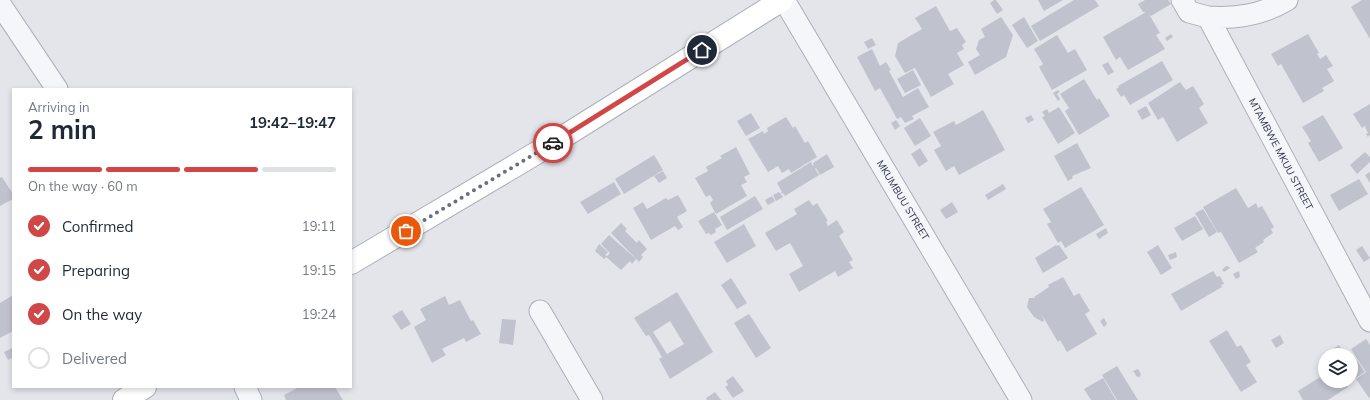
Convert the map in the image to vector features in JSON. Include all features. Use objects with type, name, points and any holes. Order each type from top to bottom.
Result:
[{"type":"main road","points":[[352,262],[555,142],[783,0]]},
{"type":"main road","points":[[124,400],[143,388]]},
{"type":"street","name":"MKUMBUU STREET","points":[[783,0],[1021,400]]},
{"type":"street","points":[[1182,0],[1189,12],[1208,17],[1224,18],[1252,15],[1276,7],[1287,0]]},
{"type":"street","points":[[0,4],[55,88]]},
{"type":"street","name":"MTAMBWE MKUU STREET","points":[[1208,17],[1370,321]]},
{"type":"street","points":[[540,311],[592,400]]},
{"type":"street","points":[[245,388],[251,400]]},
{"type":"building","points":[[996,0],[1003,10],[997,14],[990,3]]},
{"type":"building","points":[[1038,0],[1063,0],[1044,11]]},
{"type":"building","points":[[1074,0],[1095,0],[1099,6],[1040,41],[1031,26]]},
{"type":"building","points":[[1145,0],[1168,0],[1171,4],[1151,16],[1149,14],[1160,33],[1156,35],[1165,49],[1128,70],[1120,57],[1116,60],[1103,37],[1146,12],[1143,12],[1138,4]]},
{"type":"building","points":[[1362,0],[1370,0],[1370,39],[1351,7]]},
{"type":"building","points":[[936,6],[950,31],[957,28],[966,42],[962,45],[964,49],[957,53],[964,65],[948,74],[954,84],[931,97],[915,68],[905,73],[895,56],[898,43],[922,29],[915,18]]},
{"type":"building","points":[[1001,17],[1013,35],[1006,57],[975,75],[968,62],[980,55],[976,49],[979,40],[985,37],[981,29]]},
{"type":"building","points":[[1024,17],[1038,41],[1027,48],[1012,25]]},
{"type":"building","points":[[1171,34],[1173,37],[1167,41],[1165,38]]},
{"type":"building","points":[[1308,34],[1319,53],[1317,54],[1320,59],[1326,55],[1333,66],[1327,69],[1334,81],[1322,88],[1324,91],[1303,103],[1281,64],[1278,66],[1271,54]]},
{"type":"building","points":[[1057,35],[1068,53],[1075,49],[1087,70],[1052,90],[1039,67],[1043,64],[1034,49]]},
{"type":"building","points":[[872,38],[876,45],[868,49],[864,42]]},
{"type":"building","points":[[872,49],[880,66],[886,62],[891,70],[889,71],[903,97],[918,88],[929,107],[912,116],[914,119],[905,123],[901,117],[897,119],[880,88],[875,91],[857,57]]},
{"type":"building","points":[[1162,61],[1173,80],[1130,105],[1124,95],[1121,97],[1116,89],[1119,87],[1118,86]]},
{"type":"building","points":[[1108,62],[1114,72],[1108,75],[1102,65]]},
{"type":"building","points":[[913,70],[921,85],[905,93],[897,79]]},
{"type":"building","points":[[1084,79],[1097,100],[1099,98],[1110,116],[1079,135],[1065,111],[1069,108],[1060,94]]},
{"type":"building","points":[[1180,82],[1186,90],[1193,86],[1204,104],[1199,108],[1208,123],[1177,142],[1163,117],[1158,120],[1148,103]]},
{"type":"building","points":[[1058,90],[1060,92],[1057,94],[1060,99],[1058,101],[1053,93]]},
{"type":"building","points":[[1370,104],[1370,135],[1368,137],[1366,134],[1368,133],[1365,127],[1366,125],[1362,128],[1353,114]]},
{"type":"building","points":[[1146,106],[1151,115],[1142,120],[1137,111]]},
{"type":"building","points":[[1059,107],[1075,133],[1058,144],[1042,117],[1045,116],[1042,112],[1047,109],[1049,113]]},
{"type":"building","points":[[983,110],[1005,150],[959,175],[954,166],[946,171],[934,150],[941,146],[933,132],[954,121],[956,125]]},
{"type":"building","points":[[751,113],[760,128],[746,136],[737,121]]},
{"type":"building","points":[[1031,115],[1034,120],[1028,123],[1025,118]]},
{"type":"building","points":[[1323,115],[1343,148],[1319,162],[1308,143],[1311,141],[1302,127]]},
{"type":"building","points":[[786,117],[793,128],[795,126],[805,143],[808,141],[817,157],[791,173],[789,169],[782,173],[778,166],[768,172],[748,139],[763,131],[764,134],[768,131],[767,128]]},
{"type":"building","points":[[920,118],[931,136],[915,146],[904,128]]},
{"type":"building","points":[[896,120],[900,126],[895,130],[891,123]]},
{"type":"building","points":[[1077,143],[1091,168],[1072,176],[1073,178],[1068,181],[1054,156]]},
{"type":"building","points":[[736,147],[750,174],[744,177],[747,182],[741,185],[747,196],[716,214],[710,203],[713,200],[710,195],[706,197],[695,178],[708,171],[706,167],[722,158],[720,156]]},
{"type":"building","points":[[920,148],[928,161],[919,167],[911,154]]},
{"type":"building","points":[[1365,152],[1370,157],[1370,162],[1357,174],[1350,165]]},
{"type":"building","points":[[827,154],[834,167],[820,175],[816,168],[815,169],[819,175],[785,196],[783,193],[782,194],[777,183],[811,162],[813,166],[813,163]]},
{"type":"building","points":[[654,155],[663,170],[624,194],[615,179]]},
{"type":"building","points":[[663,171],[667,178],[659,183],[654,176]]},
{"type":"building","points":[[1370,172],[1370,183],[1365,175]]},
{"type":"building","points":[[2,177],[12,192],[12,200],[0,206],[0,178]]},
{"type":"building","points":[[1359,179],[1368,194],[1339,211],[1330,195]]},
{"type":"building","points":[[614,182],[621,194],[588,214],[580,202]]},
{"type":"building","points":[[1003,184],[1006,189],[988,200],[985,195]]},
{"type":"building","points":[[1081,187],[1104,225],[1065,248],[1061,241],[1058,243],[1047,224],[1051,222],[1043,209]]},
{"type":"building","points":[[1236,188],[1248,208],[1256,203],[1258,208],[1262,206],[1274,227],[1271,229],[1273,233],[1255,248],[1258,252],[1239,263],[1221,232],[1218,233],[1203,207]]},
{"type":"building","points":[[779,192],[783,197],[776,201],[773,195]]},
{"type":"building","points":[[678,195],[687,211],[677,217],[683,227],[678,230],[675,226],[651,240],[633,208],[643,202],[647,209],[666,198],[668,200]]},
{"type":"building","points":[[755,196],[763,209],[727,230],[720,217]]},
{"type":"building","points":[[772,196],[775,201],[768,205],[765,200]]},
{"type":"building","points":[[809,200],[813,206],[817,203],[828,221],[826,222],[828,226],[837,220],[844,232],[839,236],[853,260],[849,262],[853,268],[838,277],[835,271],[799,292],[789,274],[803,266],[790,243],[776,251],[765,233],[797,214],[794,209]]},
{"type":"building","points":[[952,202],[958,212],[946,219],[940,210]]},
{"type":"building","points":[[1203,209],[1217,232],[1209,237],[1195,213]]},
{"type":"building","points":[[714,212],[722,225],[715,229],[716,232],[711,235],[709,233],[706,234],[698,221]]},
{"type":"building","points":[[1195,216],[1203,229],[1182,241],[1174,228]]},
{"type":"building","points":[[621,223],[627,229],[625,231],[637,243],[639,240],[647,249],[641,255],[643,257],[639,262],[611,233]]},
{"type":"building","points":[[744,224],[756,246],[727,263],[714,242]]},
{"type":"building","points":[[1106,228],[1108,233],[1099,239],[1096,234]]},
{"type":"building","points":[[609,235],[636,259],[632,264],[630,261],[621,270],[606,257],[610,253],[601,244]]},
{"type":"building","points":[[599,244],[608,252],[604,259],[595,251]]},
{"type":"building","points":[[1056,245],[1059,245],[1068,258],[1043,273],[1035,258]]},
{"type":"building","points":[[1158,245],[1172,268],[1161,275],[1147,252]]},
{"type":"building","points":[[1362,246],[1370,258],[1364,262],[1356,250]]},
{"type":"building","points":[[1176,252],[1177,257],[1170,260],[1168,255]]},
{"type":"building","points":[[1226,266],[1230,268],[1224,272],[1222,270]]},
{"type":"building","points":[[1213,271],[1217,277],[1220,276],[1224,284],[1221,285],[1222,287],[1181,311],[1171,294]]},
{"type":"building","points":[[1239,271],[1240,277],[1236,279],[1233,274]]},
{"type":"building","points":[[1063,277],[1074,296],[1079,293],[1090,311],[1085,314],[1097,334],[1067,352],[1060,340],[1058,342],[1042,315],[1044,320],[1043,322],[1034,317],[1027,307],[1029,298],[1035,298],[1034,297],[1049,287],[1048,285]]},
{"type":"building","points":[[731,278],[747,303],[737,309],[721,285]]},
{"type":"building","points":[[677,292],[713,352],[670,379],[659,359],[662,357],[649,335],[646,336],[634,318]],"holes":[[[670,321],[684,344],[667,354],[653,332]]]},
{"type":"building","points":[[12,296],[12,332],[0,338],[0,303]]},
{"type":"building","points":[[445,296],[449,305],[460,300],[471,321],[473,320],[481,334],[466,342],[464,338],[442,349],[446,355],[432,363],[414,327],[426,320],[420,309]]},
{"type":"building","points":[[402,310],[411,324],[401,330],[392,316]]},
{"type":"building","points":[[749,314],[771,348],[756,358],[734,323]]},
{"type":"building","points":[[1104,318],[1107,324],[1104,327],[1100,321]]},
{"type":"building","points":[[502,319],[516,320],[513,345],[499,343]]},
{"type":"building","points":[[1227,330],[1237,347],[1241,345],[1251,362],[1246,365],[1257,382],[1241,392],[1209,341]]},
{"type":"building","points":[[1280,335],[1284,343],[1276,348],[1271,340]]},
{"type":"building","points":[[1366,339],[1370,345],[1369,398],[1358,382],[1358,378],[1366,372],[1358,360],[1358,348],[1352,348]]},
{"type":"building","points":[[12,348],[12,358],[8,360],[4,352]]},
{"type":"building","points":[[1358,362],[1365,372],[1358,376]]},
{"type":"building","points":[[1117,366],[1138,400],[1117,400],[1102,375]]},
{"type":"building","points":[[1138,369],[1141,374],[1139,378],[1133,371]]},
{"type":"building","points":[[733,376],[744,391],[733,398],[725,387],[728,385],[726,381]]},
{"type":"building","points":[[1103,378],[1116,400],[1091,400],[1084,389]]},
{"type":"building","points":[[1318,378],[1318,388],[1346,388],[1328,400],[1303,400],[1298,391]]},
{"type":"building","points":[[297,388],[336,388],[343,400],[286,400],[284,395]]},
{"type":"building","points":[[715,392],[721,400],[707,400],[706,398]]},
{"type":"way so far","points":[[406,231],[553,143]]},
{"type":"route","points":[[553,143],[702,50]]}]
